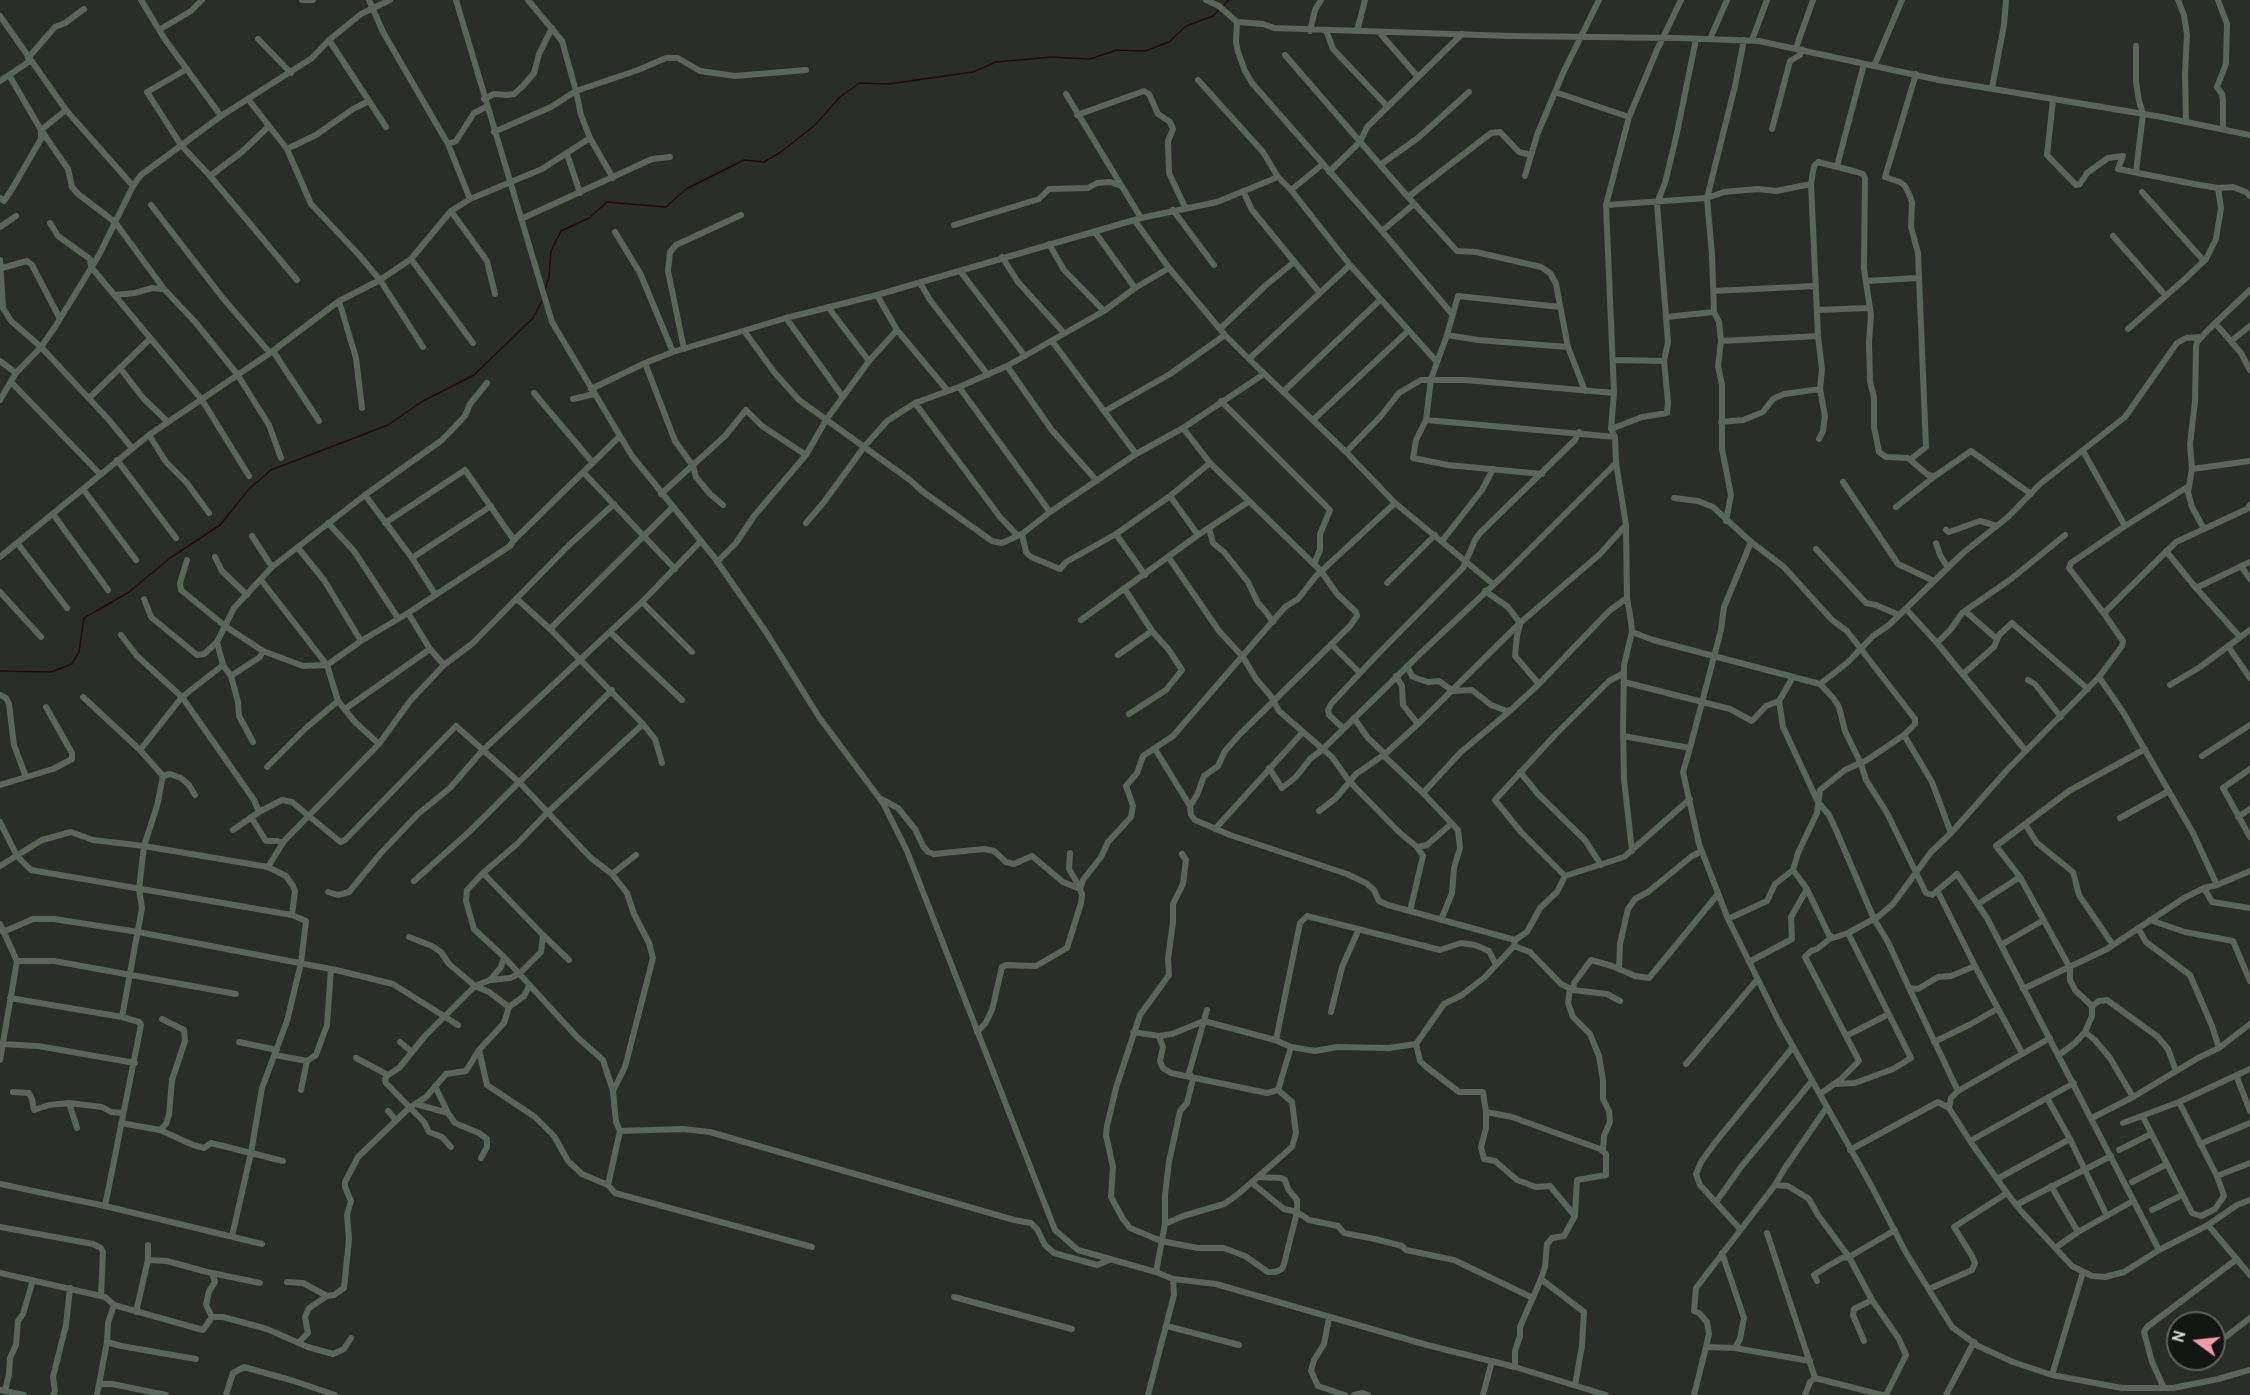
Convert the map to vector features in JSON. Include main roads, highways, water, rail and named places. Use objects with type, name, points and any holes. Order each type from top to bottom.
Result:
[{"type":"waterway","points":[[1223,6],[1229,0]]},
{"type":"waterway","points":[[545,290],[549,277],[551,251],[561,231],[589,218],[607,202],[666,207],[686,189],[744,160],[764,162],[781,152],[815,125],[840,97],[860,83],[888,84],[973,72],[996,62],[1051,57],[1090,59],[1117,50],[1145,51],[1169,42],[1186,26],[1213,16],[1220,9]]},
{"type":"waterway","points":[[0,671],[51,672],[72,664],[79,652],[84,618],[129,592],[170,558],[220,525],[249,489],[271,470],[388,425],[423,401],[474,375],[533,318],[542,301]]}]
